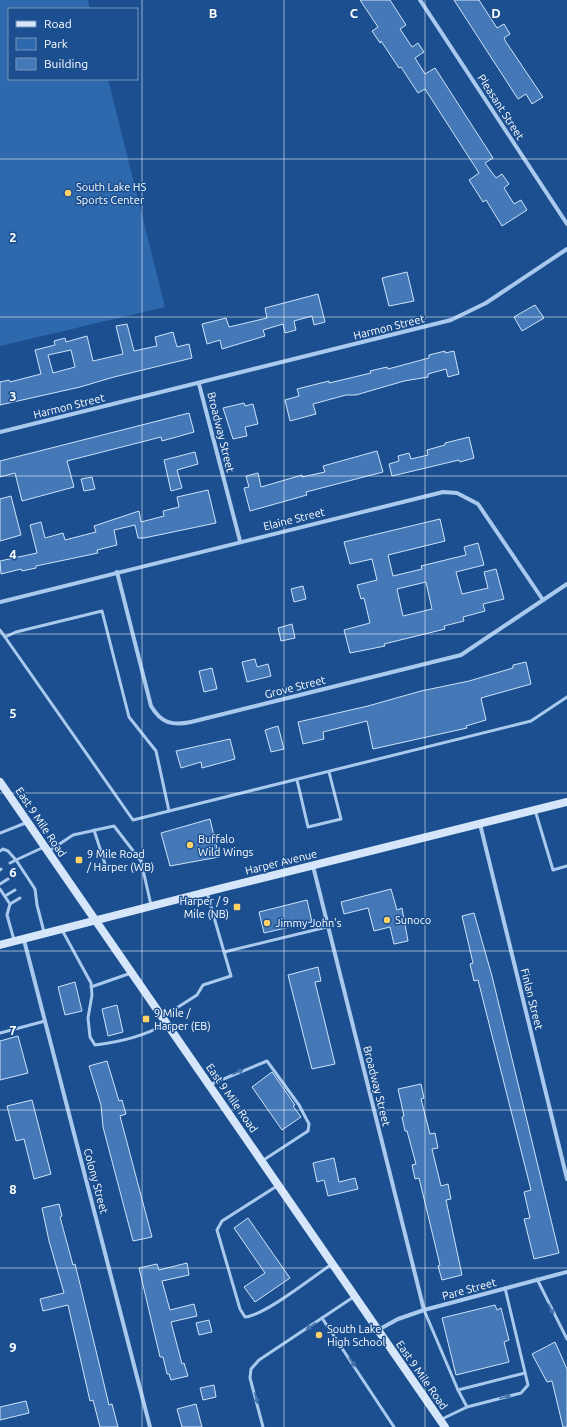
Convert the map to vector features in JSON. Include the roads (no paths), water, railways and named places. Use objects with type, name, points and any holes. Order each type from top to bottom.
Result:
[{"type":"main road","name":"East 9 Mile Road","points":[[0,782],[445,1427]]},
{"type":"main road","name":"Harper Avenue","points":[[0,945],[567,802]]},
{"type":"street","name":"Pleasant Street","points":[[420,0],[567,224]]},
{"type":"street","name":"Harmon Street","points":[[199,384],[451,320],[486,304],[567,249]]},
{"type":"street","name":"Broadway Street","points":[[143,397],[199,384],[240,541]]},
{"type":"street","name":"Harmon Street","points":[[0,432],[143,397]]},
{"type":"street","name":"Elaine Street","points":[[0,602],[240,541],[443,492],[457,493],[472,500],[482,508],[543,600]]},
{"type":"street","name":"Grove Street","points":[[117,572],[151,706],[161,720],[176,725],[461,654],[567,584]]},
{"type":"street","name":"Finlan Street","points":[[480,824],[567,1179]]},
{"type":"street","name":"Broadway Street","points":[[313,866],[327,927],[424,1310]]},
{"type":"street","name":"Colony Street","points":[[24,940],[150,1427]]},
{"type":"street","name":"Pare Street","points":[[378,1330],[398,1319],[424,1310],[567,1272]]},
{"type":"lane","points":[[5,637],[16,632],[102,611],[129,717],[156,751],[169,811]]},
{"type":"lane","points":[[0,630],[133,820],[531,721],[567,697]]},
{"type":"lane","points":[[297,780],[308,827],[341,819],[329,772]]},
{"type":"lane","points":[[535,810],[553,870],[567,866]]},
{"type":"lane","points":[[0,834],[28,822]]},
{"type":"lane","points":[[10,863],[46,849],[73,835],[114,826],[141,861],[151,906]]},
{"type":"lane","points":[[94,830],[105,864]]},
{"type":"lane","points":[[0,850],[3,849],[8,851],[16,860],[35,889],[37,906],[44,934]]},
{"type":"lane","points":[[18,872],[22,870]]},
{"type":"lane","points":[[0,884],[8,879]]},
{"type":"lane","points":[[25,883],[29,880]]},
{"type":"lane","points":[[0,889],[10,904]]},
{"type":"lane","points":[[30,891],[35,889]]},
{"type":"lane","points":[[5,896],[15,890]]},
{"type":"lane","points":[[62,930],[91,987],[92,995],[88,1018],[90,1037],[95,1045],[122,1042],[152,1032],[164,1020],[193,997],[203,985],[231,976],[206,892]]},
{"type":"lane","points":[[14,942],[7,915],[10,904],[20,898]]},
{"type":"lane","points":[[224,952],[327,927]]},
{"type":"lane","points":[[91,987],[132,973]]},
{"type":"lane","points":[[0,1033],[45,1021]]},
{"type":"lane","points":[[209,1085],[267,1061],[299,1106],[309,1124],[308,1131],[262,1161]]},
{"type":"lane","points":[[278,1185],[222,1221],[217,1230],[240,1309],[245,1316],[251,1316],[264,1310],[332,1264]]},
{"type":"lane","points":[[538,1279],[567,1338]]},
{"type":"lane","points":[[440,1420],[467,1407],[521,1393],[528,1385],[505,1288]]},
{"type":"lane","points":[[263,1427],[250,1378],[251,1369],[259,1360],[355,1296]]},
{"type":"lane","points":[[424,1310],[458,1390],[467,1407]]},
{"type":"lane","points":[[322,1318],[394,1427]]},
{"type":"lane","points":[[458,1390],[526,1373]]},
{"type":"place","name":"South Lake HS Sports Center","points":[[68,193]]},
{"type":"place","name":"Buffalo Wild Wings","points":[[190,845]]},
{"type":"place","name":"9 Mile Road / Harper (WB)","points":[[79,860]]},
{"type":"place","name":"Harper / 9 Mile (NB)","points":[[237,907]]},
{"type":"place","name":"Sunoco","points":[[387,920]]},
{"type":"place","name":"Jimmy John's","points":[[267,923]]},
{"type":"place","name":"9 Mile / Harper (EB)","points":[[146,1019]]},
{"type":"place","name":"South Lake High School","points":[[319,1335]]}]
